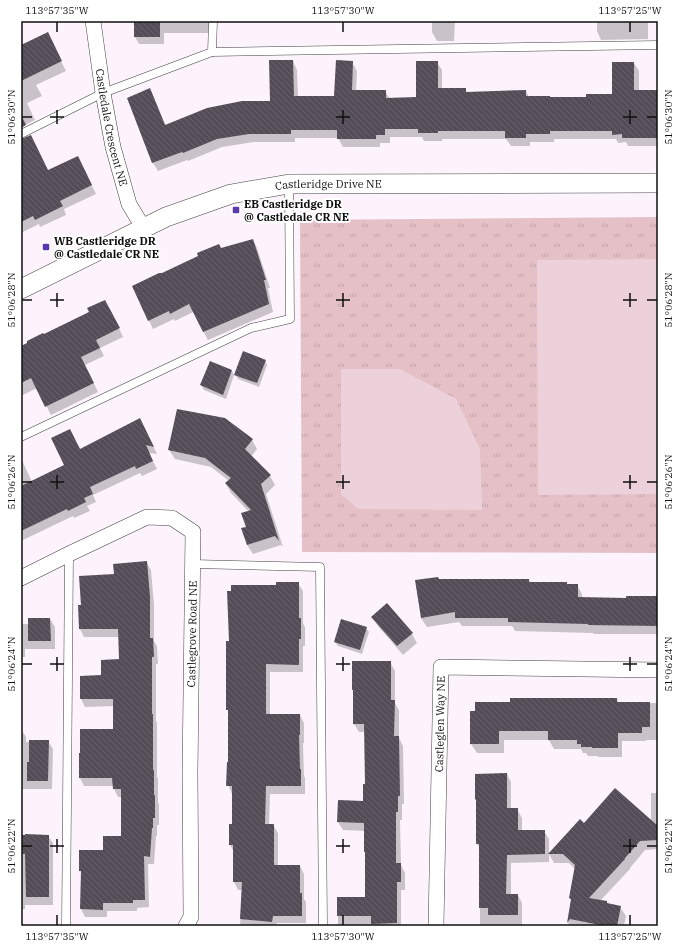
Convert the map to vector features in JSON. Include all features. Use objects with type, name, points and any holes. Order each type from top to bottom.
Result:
[{"type":"street","name":"Castledale Crescent NE","points":[[93,21],[103,93],[113,147],[129,204],[144,229]]},
{"type":"street","name":"Castleridge Drive NE","points":[[21,289],[166,217],[231,194],[289,184],[658,183]]},
{"type":"street","name":"Castlegrove Road NE","points":[[21,578],[147,517],[172,518],[193,532],[190,773],[191,917],[186,926]]},
{"type":"street","name":"Castleglen Way NE","points":[[436,926],[441,667],[658,670]]},
{"type":"lane","points":[[212,52],[213,21]]},
{"type":"lane","points":[[21,134],[103,93],[212,52],[658,45]]},
{"type":"lane","points":[[21,437],[251,328],[290,318],[289,184]]},
{"type":"lane","points":[[66,926],[69,554]]},
{"type":"lane","points":[[193,564],[320,567],[323,926]]},
{"type":"green space","points":[[658,217],[658,553],[302,552],[300,220]]},
{"type":"shaded area","points":[[658,259],[658,494],[538,495],[537,260]]},
{"type":"shaded area","points":[[341,369],[400,369],[456,399],[480,449],[482,510],[358,509],[341,494]]},
{"type":"building","points":[[134,21],[160,21],[160,37],[134,37]]},
{"type":"building","points":[[48,32],[62,61],[21,81],[21,45]]},
{"type":"building","points":[[269,60],[293,60],[294,96],[334,96],[336,60],[353,61],[352,90],[386,90],[386,98],[416,97],[416,61],[438,61],[438,88],[466,88],[466,92],[526,90],[526,96],[550,97],[586,97],[586,94],[612,94],[612,62],[634,62],[634,90],[658,90],[658,138],[622,138],[622,134],[612,135],[612,131],[550,131],[550,134],[526,134],[526,138],[505,138],[505,131],[438,131],[438,133],[418,133],[418,129],[385,129],[385,135],[376,135],[376,139],[337,139],[337,130],[291,130],[291,134],[249,134],[217,139],[183,153],[182,152],[152,163],[127,98],[150,88],[165,125],[207,108],[242,101],[270,101]]},
{"type":"building","points":[[21,115],[26,125],[21,128]]},
{"type":"building","points":[[31,135],[48,170],[78,156],[92,185],[60,201],[63,206],[35,220],[33,216],[21,222],[21,139]]},
{"type":"building","points":[[253,239],[266,280],[264,280],[269,304],[203,332],[189,304],[170,314],[169,311],[148,321],[132,286],[198,256],[197,253],[219,244],[221,248]]},
{"type":"building","points":[[105,300],[120,328],[96,340],[100,348],[81,357],[94,383],[45,407],[31,378],[21,383],[21,346],[27,343],[27,341],[43,333],[44,334],[89,312],[87,308]]},
{"type":"building","points":[[243,351],[266,360],[257,383],[234,375]]},
{"type":"building","points":[[210,361],[232,370],[223,395],[200,385]]},
{"type":"building","points":[[177,409],[225,418],[253,439],[245,449],[271,475],[261,484],[279,541],[275,536],[247,545],[241,528],[246,527],[241,513],[251,510],[225,483],[231,478],[205,458],[168,450]]},
{"type":"building","points":[[140,418],[154,447],[146,445],[153,461],[136,469],[135,466],[90,487],[93,494],[84,498],[86,502],[68,511],[67,509],[21,531],[21,486],[64,465],[51,438],[70,429],[80,449]]},
{"type":"building","points":[[147,561],[150,597],[150,638],[153,638],[154,657],[152,657],[152,714],[155,818],[153,818],[150,857],[144,856],[145,900],[133,900],[133,903],[103,903],[103,910],[80,909],[81,871],[79,871],[79,850],[103,850],[103,836],[121,836],[121,789],[113,789],[112,778],[79,778],[80,729],[113,729],[113,699],[80,699],[80,676],[101,675],[101,660],[119,659],[118,629],[79,629],[78,605],[81,605],[79,576],[114,574],[113,564]]},
{"type":"building","points":[[438,577],[439,579],[529,579],[529,582],[567,582],[567,584],[578,584],[578,597],[626,598],[626,596],[658,596],[658,626],[508,622],[508,618],[455,618],[455,612],[421,618],[415,580]]},
{"type":"building","points":[[276,582],[299,582],[299,618],[301,618],[301,639],[299,639],[299,665],[266,664],[266,714],[300,714],[299,735],[301,786],[266,786],[265,824],[274,824],[274,865],[300,865],[302,916],[273,916],[272,922],[240,919],[242,882],[233,882],[233,845],[229,845],[229,824],[232,824],[232,786],[226,786],[228,762],[228,710],[226,710],[226,641],[229,641],[227,591],[231,591],[231,585],[276,585]]},
{"type":"building","points":[[387,603],[413,633],[397,646],[371,617]]},
{"type":"building","points":[[28,618],[50,618],[51,641],[28,641]]},
{"type":"building","points":[[341,619],[367,627],[360,650],[334,642]]},
{"type":"building","points":[[352,661],[391,661],[391,700],[395,700],[394,736],[399,736],[400,796],[398,796],[398,812],[396,812],[396,863],[401,863],[401,882],[397,882],[397,923],[371,924],[371,916],[337,916],[337,897],[365,897],[364,823],[337,822],[338,800],[363,801],[363,784],[365,784],[364,724],[353,724]]},
{"type":"building","points":[[510,698],[617,698],[617,702],[650,702],[650,727],[642,727],[642,733],[618,733],[618,748],[581,747],[581,744],[577,744],[577,740],[548,740],[548,731],[499,731],[499,744],[470,744],[470,711],[475,711],[475,702],[510,702]]},
{"type":"building","points":[[29,740],[49,740],[48,781],[27,781]]},
{"type":"building","points":[[507,773],[507,808],[518,808],[518,830],[545,830],[545,854],[507,855],[506,894],[518,894],[518,915],[488,915],[488,908],[479,908],[479,844],[476,844],[475,774]]},
{"type":"building","points":[[615,788],[658,826],[658,840],[640,841],[589,898],[607,901],[607,903],[621,906],[617,926],[605,926],[570,919],[567,923],[571,899],[569,898],[575,865],[563,854],[548,854],[580,819],[584,823]]},
{"type":"building","points":[[21,835],[49,835],[49,897],[26,897],[25,854],[21,854]]},
{"type":"place","name":"EB Castleridge DR @ Castledale CR NE","points":[[236,210]]},
{"type":"place","name":"WB Castleridge DR @ Castledale CR NE","points":[[46,247]]}]
